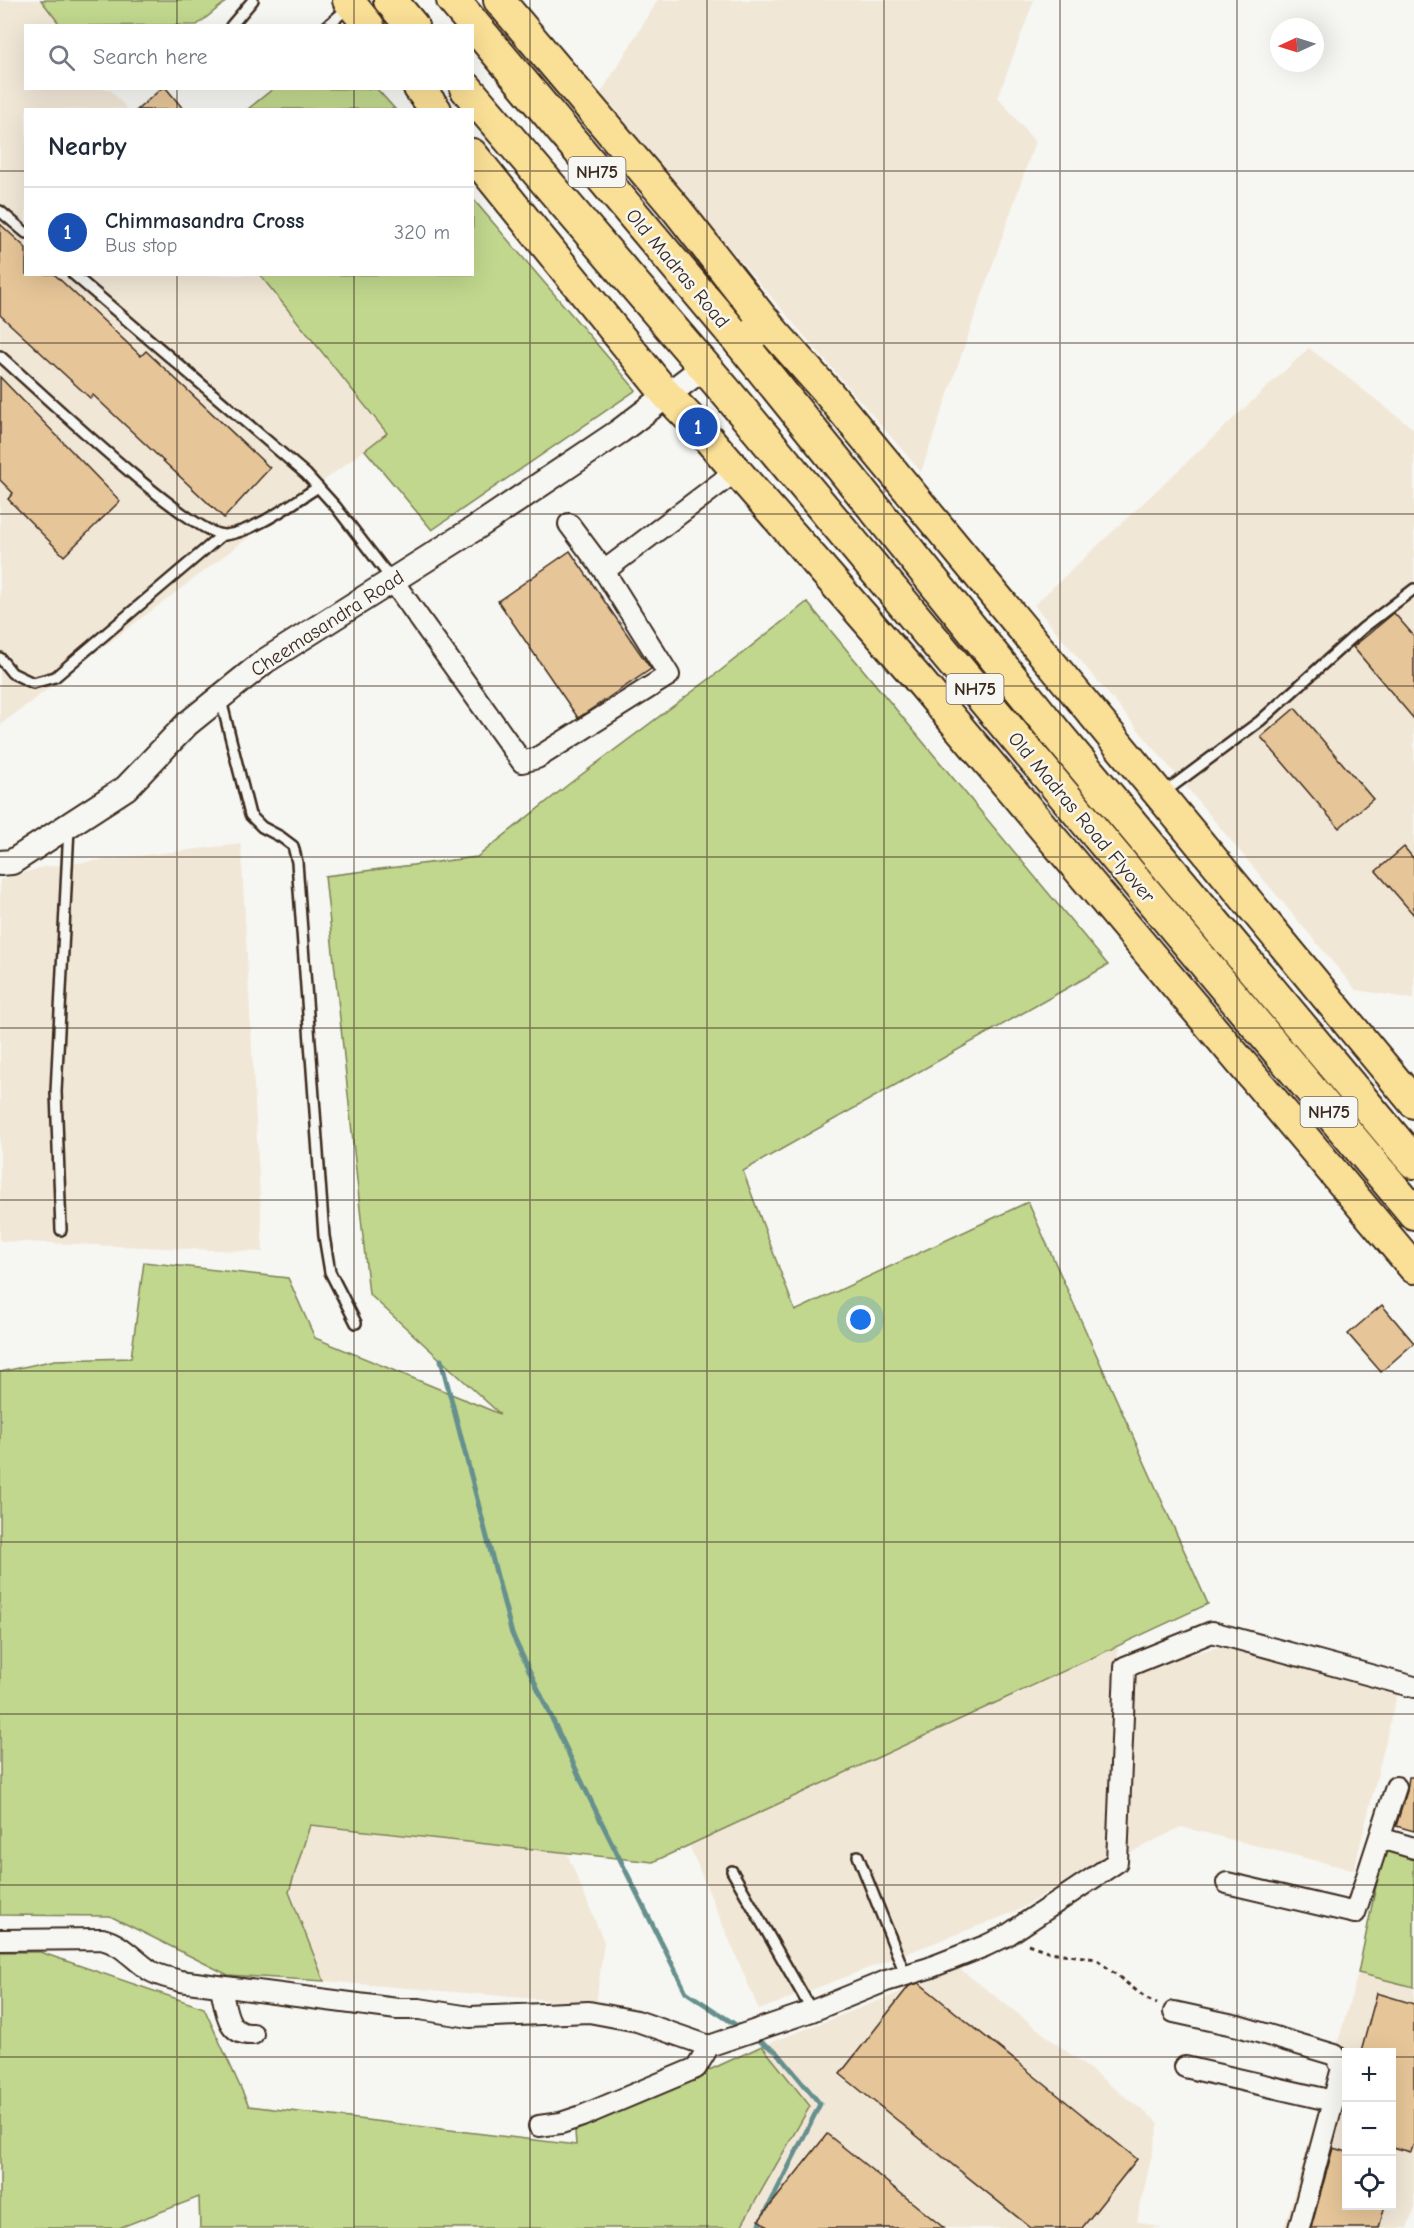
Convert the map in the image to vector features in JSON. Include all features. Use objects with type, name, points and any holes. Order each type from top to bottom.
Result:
[{"type":"highway","points":[[390,0],[410,24]]},
{"type":"highway","name":"Old Madras Road","points":[[453,0],[473,24]]},
{"type":"highway","name":"Old Madras Road","points":[[474,25],[741,344]]},
{"type":"highway","name":"NH75","points":[[468,90],[704,367]]},
{"type":"highway","points":[[741,344],[766,323]]},
{"type":"highway","name":"Old Madras Road Flyover","points":[[741,344],[1051,728],[1414,1162]]},
{"type":"highway","name":"Old Madras Road Flyover","points":[[704,367],[1414,1213]]},
{"type":"main road","name":"Old Madras Road","points":[[499,0],[677,210],[766,323],[829,394],[1414,1103]]},
{"type":"main road","points":[[421,90],[434,108]]},
{"type":"main road","points":[[474,156],[666,394],[919,680],[1414,1268]]},
{"type":"street","name":"Cheemasandra Road","points":[[0,863],[12,861],[126,788],[187,724],[265,661],[620,431],[704,367]]},
{"type":"street","points":[[604,571],[736,471]]},
{"type":"street","points":[[392,580],[522,762],[537,758],[669,675],[604,571],[569,524]]},
{"type":"street","points":[[0,1940],[107,1940],[124,1949],[151,1972],[180,1981],[221,1988],[397,2009],[419,2009],[470,2017],[589,2012],[637,2021],[709,2046],[812,2011],[886,1981],[906,1976],[985,1946],[1006,1936],[1117,1862],[1125,1667],[1212,1632],[1414,1687]]},
{"type":"street","points":[[1227,1883],[1355,1913],[1396,1787]]},
{"type":"street","points":[[1380,1838],[1414,1848]]},
{"type":"street","points":[[221,1988],[227,2015],[234,2029],[242,2034],[253,2034]]},
{"type":"street","points":[[1174,2012],[1238,2026],[1335,2055],[1342,2068],[1299,2228]]},
{"type":"street","points":[[539,2126],[561,2123],[582,2116],[696,2068],[709,2046]]},
{"type":"street","points":[[1185,2067],[1333,2101]]},
{"type":"lane","points":[[233,24],[253,0]]},
{"type":"lane","points":[[331,24],[356,10]]},
{"type":"lane","points":[[0,211],[24,231]]},
{"type":"lane","points":[[75,276],[306,474],[362,539],[392,580]]},
{"type":"lane","points":[[0,356],[160,498],[190,520],[222,535]]},
{"type":"lane","points":[[0,658],[12,673],[33,682],[55,677],[222,535],[239,532],[258,523],[290,506],[318,487]]},
{"type":"lane","points":[[1160,795],[1209,761],[1260,721],[1363,628],[1414,589]]},
{"type":"lane","points":[[221,696],[250,815],[262,827],[292,846],[297,862],[324,1236],[330,1272],[356,1323]]},
{"type":"lane","points":[[61,1230],[56,1092],[69,825]]},
{"type":"lane","points":[[858,1857],[906,1976]]},
{"type":"lane","points":[[732,1871],[812,2011]]},
{"type":"path","points":[[1006,1936],[1050,1952],[1095,1959],[1147,1999],[1174,2012]]},
{"type":"shaded area","points":[[0,0],[41,0],[60,24],[24,24],[24,90],[111,90],[126,108],[24,108],[24,276],[261,276],[387,433],[0,725]]},
{"type":"shaded area","points":[[658,0],[1034,0],[998,97],[1035,142],[921,472],[599,96]]},
{"type":"shaded area","points":[[1309,348],[1414,429],[1414,999],[1356,990],[1034,605]]},
{"type":"shaded area","points":[[241,844],[263,1252],[0,1241],[0,880],[43,867]]},
{"type":"shaded area","points":[[1118,1646],[1109,1854],[1017,1911],[759,2010],[689,1845]]},
{"type":"shaded area","points":[[1218,1647],[1398,1691],[1354,1870],[1181,1827],[1128,1854],[1136,1670]]},
{"type":"shaded area","points":[[310,1825],[567,1853],[604,1942],[596,2004],[324,1981],[289,1892]]},
{"type":"shaded area","points":[[960,1969],[1159,2123],[1137,2221],[1162,2228],[740,2228],[810,2106],[762,2046]]},
{"type":"shaded area","points":[[1358,1973],[1414,1987],[1414,2210],[1407,2228],[1284,2228]]},
{"type":"green space","points":[[41,0],[228,0],[198,24],[59,24]]},
{"type":"green space","points":[[272,90],[378,90],[394,108],[249,108]]},
{"type":"green space","points":[[474,200],[636,390],[432,530],[365,450],[387,433],[261,276],[474,276]]},
{"type":"green space","points":[[807,602],[1108,965],[743,1171],[795,1311],[1028,1202],[1208,1604],[653,1862],[310,1825],[289,1892],[324,1981],[228,1975],[110,1916],[0,1915],[0,1372],[55,1360],[131,1358],[144,1262],[288,1278],[315,1338],[500,1414],[369,1294],[325,876],[477,857]]},
{"type":"green space","points":[[1384,1847],[1414,1856],[1414,1987],[1358,1973]]},
{"type":"green space","points":[[0,1952],[40,1952],[204,2008],[249,2106],[576,2145],[575,2131],[762,2046],[810,2106],[740,2228],[200,2228],[199,2197],[119,2228],[0,2228]]},
{"type":"building","points":[[160,90],[168,90],[182,108],[139,108]]},
{"type":"building","points":[[0,224],[24,246],[24,276],[56,276],[141,356],[146,351],[270,468],[224,518],[93,395],[90,398],[0,315]]},
{"type":"building","points":[[0,377],[120,501],[64,556],[8,499],[13,493],[0,480]]},
{"type":"building","points":[[570,551],[651,669],[578,718],[498,601]]},
{"type":"building","points":[[1394,613],[1414,636],[1414,719],[1353,647]]},
{"type":"building","points":[[1295,708],[1373,799],[1339,828],[1261,737]]},
{"type":"building","points":[[1404,847],[1414,859],[1414,915],[1376,871]]},
{"type":"building","points":[[1382,1305],[1414,1343],[1381,1372],[1348,1334]]},
{"type":"building","points":[[1409,1777],[1414,1777],[1414,1831],[1396,1826]]},
{"type":"building","points":[[919,1983],[1137,2159],[1082,2228],[1031,2228],[840,2074],[909,1986]]},
{"type":"building","points":[[1377,1993],[1414,2004],[1414,2143],[1411,2152],[1396,2148],[1396,2048],[1362,2048]]},
{"type":"building","points":[[827,2134],[944,2228],[769,2228],[759,2220]]},
{"type":"building","points":[[1333,2148],[1342,2151],[1342,2210],[1384,2210],[1379,2228],[1311,2228]]},
{"type":"waterway","points":[[441,1360],[512,1634],[591,1801],[686,1992],[742,2029]]},
{"type":"waterway","points":[[752,2036],[777,2052],[820,2104],[758,2228]]},
{"type":"place","name":"Chimmasandra Cross","points":[[698,427]]}]
